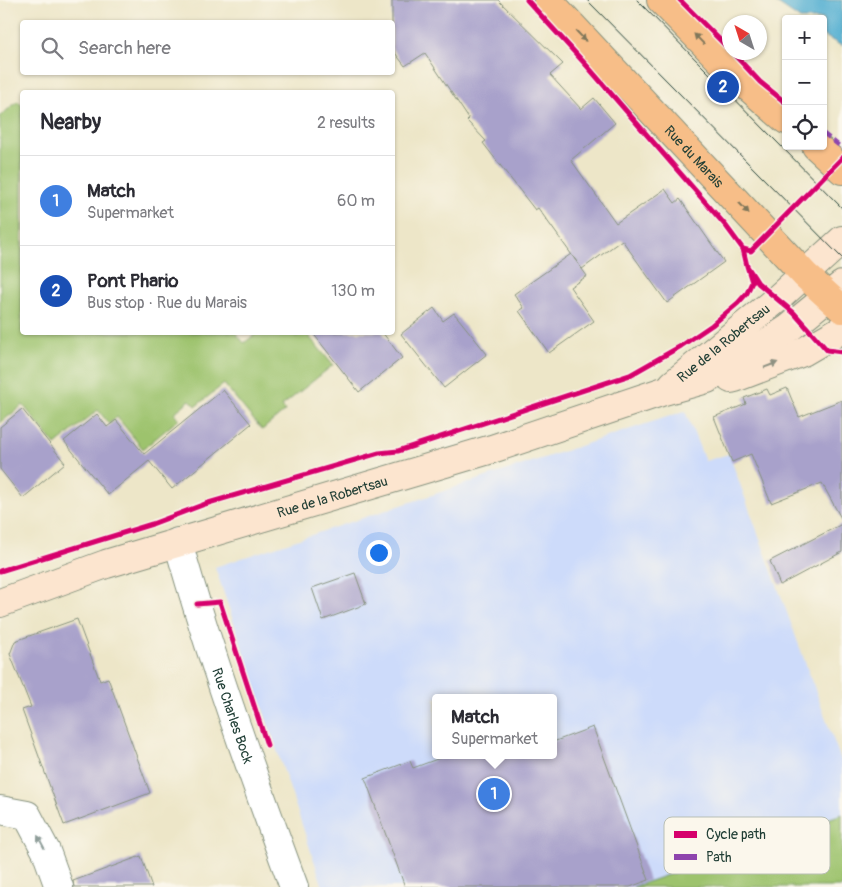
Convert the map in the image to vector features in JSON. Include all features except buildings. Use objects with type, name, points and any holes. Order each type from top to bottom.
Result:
[{"type":"main road","name":"Rue du Marais","points":[[548,0],[805,275],[837,297]]},
{"type":"main road","points":[[661,0],[739,80],[782,117]]},
{"type":"main road","points":[[820,150],[842,170]]},
{"type":"main road","name":"Rue de la Robertsau","points":[[664,391],[805,275],[842,240]]},
{"type":"main road","name":"Rue de la Robertsau","points":[[0,603],[96,567],[492,449],[664,391],[707,379],[729,367],[837,297]]},
{"type":"main road","name":"Rue de la Robertsau","points":[[707,379],[735,378],[803,352],[842,331]]},
{"type":"street","name":"Rue Charles Bock","points":[[178,542],[188,580],[237,730],[294,887]]},
{"type":"street","points":[[0,810],[27,816],[46,851],[59,887]]},
{"type":"shaded area","points":[[685,411],[705,461],[729,454],[842,763],[842,814],[830,818],[664,817],[664,874],[670,874],[633,887],[323,887],[215,567]]},
{"type":"green space","points":[[18,101],[20,104],[20,335],[237,335],[244,343],[254,335],[294,335],[296,337],[298,335],[308,335],[333,365],[282,406],[285,411],[262,430],[224,384],[196,406],[190,400],[174,413],[179,419],[143,449],[117,417],[109,424],[98,410],[55,445],[23,405],[0,423],[0,116]]},
{"type":"green space","points":[[842,814],[842,887],[633,887],[670,874],[830,874],[830,818]]},
{"type":"water","points":[[772,0],[842,0],[842,46],[827,37],[827,15],[794,15]]},
{"type":"tram line","points":[[587,0],[842,258]]},
{"type":"tram line","points":[[637,0],[842,208]]},
{"type":"marked path","points":[[827,136],[842,148]]},
{"type":"cycle path","points":[[527,0],[588,67],[726,226],[743,249],[747,266],[758,283],[794,313],[827,350],[842,352]]},
{"type":"cycle path","points":[[680,0],[722,42]]},
{"type":"cycle path","points":[[739,60],[760,82],[782,100]]},
{"type":"cycle path","points":[[743,249],[751,251],[842,158]]},
{"type":"cycle path","points":[[0,571],[152,524],[205,504],[379,453],[398,451],[630,375],[681,346],[712,325],[738,303],[747,293],[752,282],[747,266]]},
{"type":"cycle path","points":[[197,604],[220,602],[267,745]]},
{"type":"place","name":"Pont Phario","points":[[723,87]]},
{"type":"place","name":"Match","points":[[494,794]]}]
